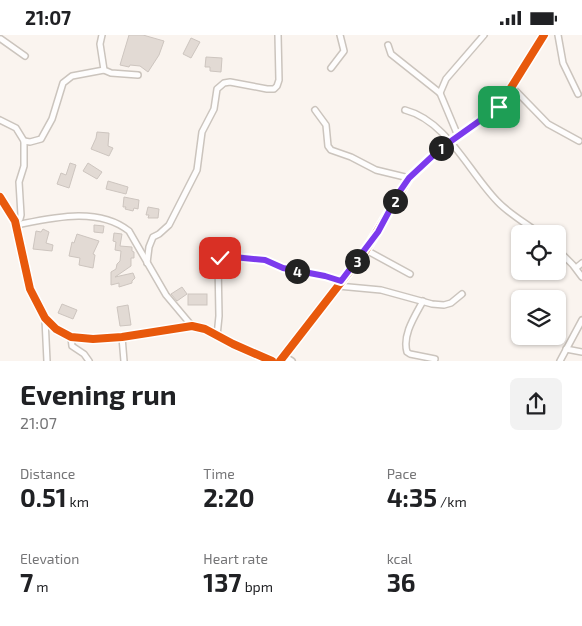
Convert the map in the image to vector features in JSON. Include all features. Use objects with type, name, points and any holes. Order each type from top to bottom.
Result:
[{"type":"street","points":[[102,35],[101,54],[104,70]]},
{"type":"street","points":[[147,263],[149,247],[154,237],[169,225],[197,170],[202,132],[214,109],[217,89],[224,83],[230,83],[274,89],[278,85],[279,80],[278,35]]},
{"type":"street","points":[[331,68],[344,51],[340,35]]},
{"type":"street","points":[[440,93],[446,79],[484,35]]},
{"type":"street","points":[[280,361],[366,250],[409,178],[450,142],[499,107],[544,35]]},
{"type":"street","points":[[558,35],[563,63],[578,93]]},
{"type":"street","points":[[1,39],[25,56]]},
{"type":"street","points":[[388,45],[391,55],[440,93],[458,136]]},
{"type":"street","points":[[24,141],[30,142],[41,139],[52,119],[63,83],[68,77],[104,70],[111,73],[138,75]]},
{"type":"street","points":[[512,87],[548,124],[579,141]]},
{"type":"street","points":[[315,110],[326,125],[328,146],[331,150],[351,157],[376,170],[409,178]]},
{"type":"street","points":[[405,110],[425,118],[450,142],[497,202],[528,225]]},
{"type":"street","points":[[0,119],[16,128],[24,141],[24,167],[19,182],[21,215],[16,223]]},
{"type":"street","points":[[0,197],[16,223],[30,289],[45,318],[56,329],[70,337],[93,339],[122,337],[192,326],[205,329],[272,361]]},
{"type":"street","points":[[16,223],[53,217],[92,217],[121,225],[129,231],[166,295],[192,326]]},
{"type":"street","points":[[366,250],[410,274]]},
{"type":"street","points":[[217,336],[219,316],[218,263],[223,256],[265,260],[283,268],[325,276],[340,284],[380,290],[444,305],[451,303],[462,294]]},
{"type":"street","points":[[566,258],[582,277]]},
{"type":"street","points":[[576,268],[582,263]]},
{"type":"street","points":[[423,301],[407,334],[407,352],[435,359]]},
{"type":"street","points":[[45,318],[47,361]]},
{"type":"street","points":[[560,361],[582,321]]},
{"type":"street","points":[[70,337],[72,346],[89,361]]},
{"type":"street","points":[[122,337],[124,361]]},
{"type":"street","points":[[566,349],[582,352]]},
{"type":"street","points":[[284,356],[292,361]]},
{"type":"building","points":[[129,35],[143,35],[164,41],[159,55],[148,72],[140,66],[130,65],[129,67],[120,65]]},
{"type":"building","points":[[191,38],[200,42],[191,58],[183,54]]},
{"type":"building","points":[[206,57],[222,58],[221,72],[210,71],[210,67],[205,67]]},
{"type":"building","points":[[97,132],[109,133],[108,146],[113,148],[109,156],[91,149]]},
{"type":"building","points":[[70,163],[76,165],[69,188],[57,184],[61,173],[66,175]]},
{"type":"building","points":[[88,163],[102,172],[97,179],[83,171]]},
{"type":"building","points":[[108,181],[128,187],[126,194],[106,189]]},
{"type":"building","points":[[124,197],[139,200],[138,209],[134,208],[133,211],[125,209],[126,207],[123,207]]},
{"type":"building","points":[[148,207],[159,209],[158,218],[148,218],[149,215],[146,215]]},
{"type":"building","points":[[94,225],[104,226],[103,233],[94,232]]},
{"type":"building","points":[[43,229],[49,232],[46,243],[53,245],[52,251],[33,249],[36,231],[41,232]]},
{"type":"building","points":[[114,233],[122,234],[120,246],[132,247],[134,252],[134,258],[131,258],[131,266],[115,277],[133,273],[135,278],[132,283],[119,287],[119,283],[111,285],[111,272],[116,269],[120,261],[121,251],[115,250]]},
{"type":"building","points":[[77,234],[99,241],[93,254],[95,255],[93,268],[79,265],[80,258],[69,256],[72,242],[74,243]]},
{"type":"building","points":[[182,287],[187,294],[177,301],[171,294]]},
{"type":"building","points":[[188,294],[207,294],[207,305],[188,305]]},
{"type":"building","points":[[62,304],[77,310],[73,319],[58,313]]},
{"type":"building","points":[[128,305],[131,325],[120,326],[117,307]]},
{"type":"cycle path","points":[[280,361],[366,250],[409,178],[440,149],[499,107],[544,35]]},
{"type":"cycle path","points":[[0,197],[15,221],[30,289],[45,318],[56,329],[71,337],[93,339],[122,337],[192,326],[205,329],[272,361]]},
{"type":"route","points":[[220,258],[223,256],[265,260],[279,267],[341,281],[378,232],[409,178],[440,149],[499,107]]}]
